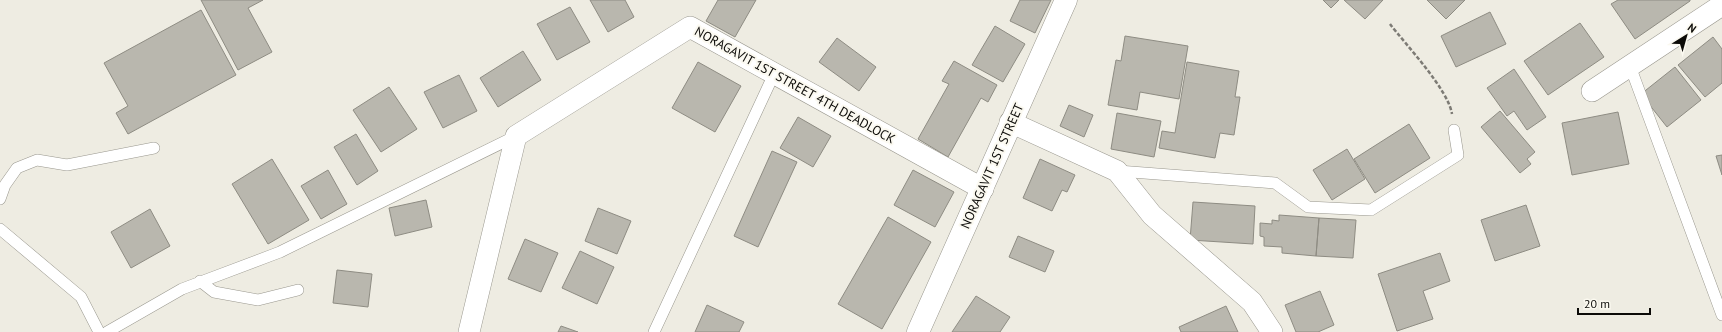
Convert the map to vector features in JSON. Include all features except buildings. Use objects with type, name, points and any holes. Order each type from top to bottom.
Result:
[{"type":"main road","name":"NORAGAVIT 1ST STREET","points":[[918,332],[983,189],[1010,122],[1066,0]]},
{"type":"street","points":[[1592,91],[1722,5]]},
{"type":"street","name":"NORAGAVIT 1ST STREET 4TH DEADLOCK","points":[[516,136],[690,27],[983,189]]},
{"type":"street","points":[[1010,122],[1117,172],[1152,215],[1252,302],[1272,332]]},
{"type":"street","points":[[469,332],[516,136]]},
{"type":"lane","points":[[1630,66],[1722,315]]},
{"type":"lane","points":[[654,332],[774,74]]},
{"type":"lane","points":[[1117,172],[1275,183],[1308,207],[1371,210],[1458,155],[1454,130]]},
{"type":"lane","points":[[107,332],[182,289],[280,252],[516,136]]},
{"type":"lane","points":[[0,199],[5,185],[17,168],[37,160],[67,165],[154,148]]},
{"type":"lane","points":[[0,229],[81,297],[99,332]]},
{"type":"lane","points":[[200,281],[214,292],[258,300],[298,290]]},
{"type":"path","points":[[1390,24],[1440,88],[1451,109],[1454,130]]}]
